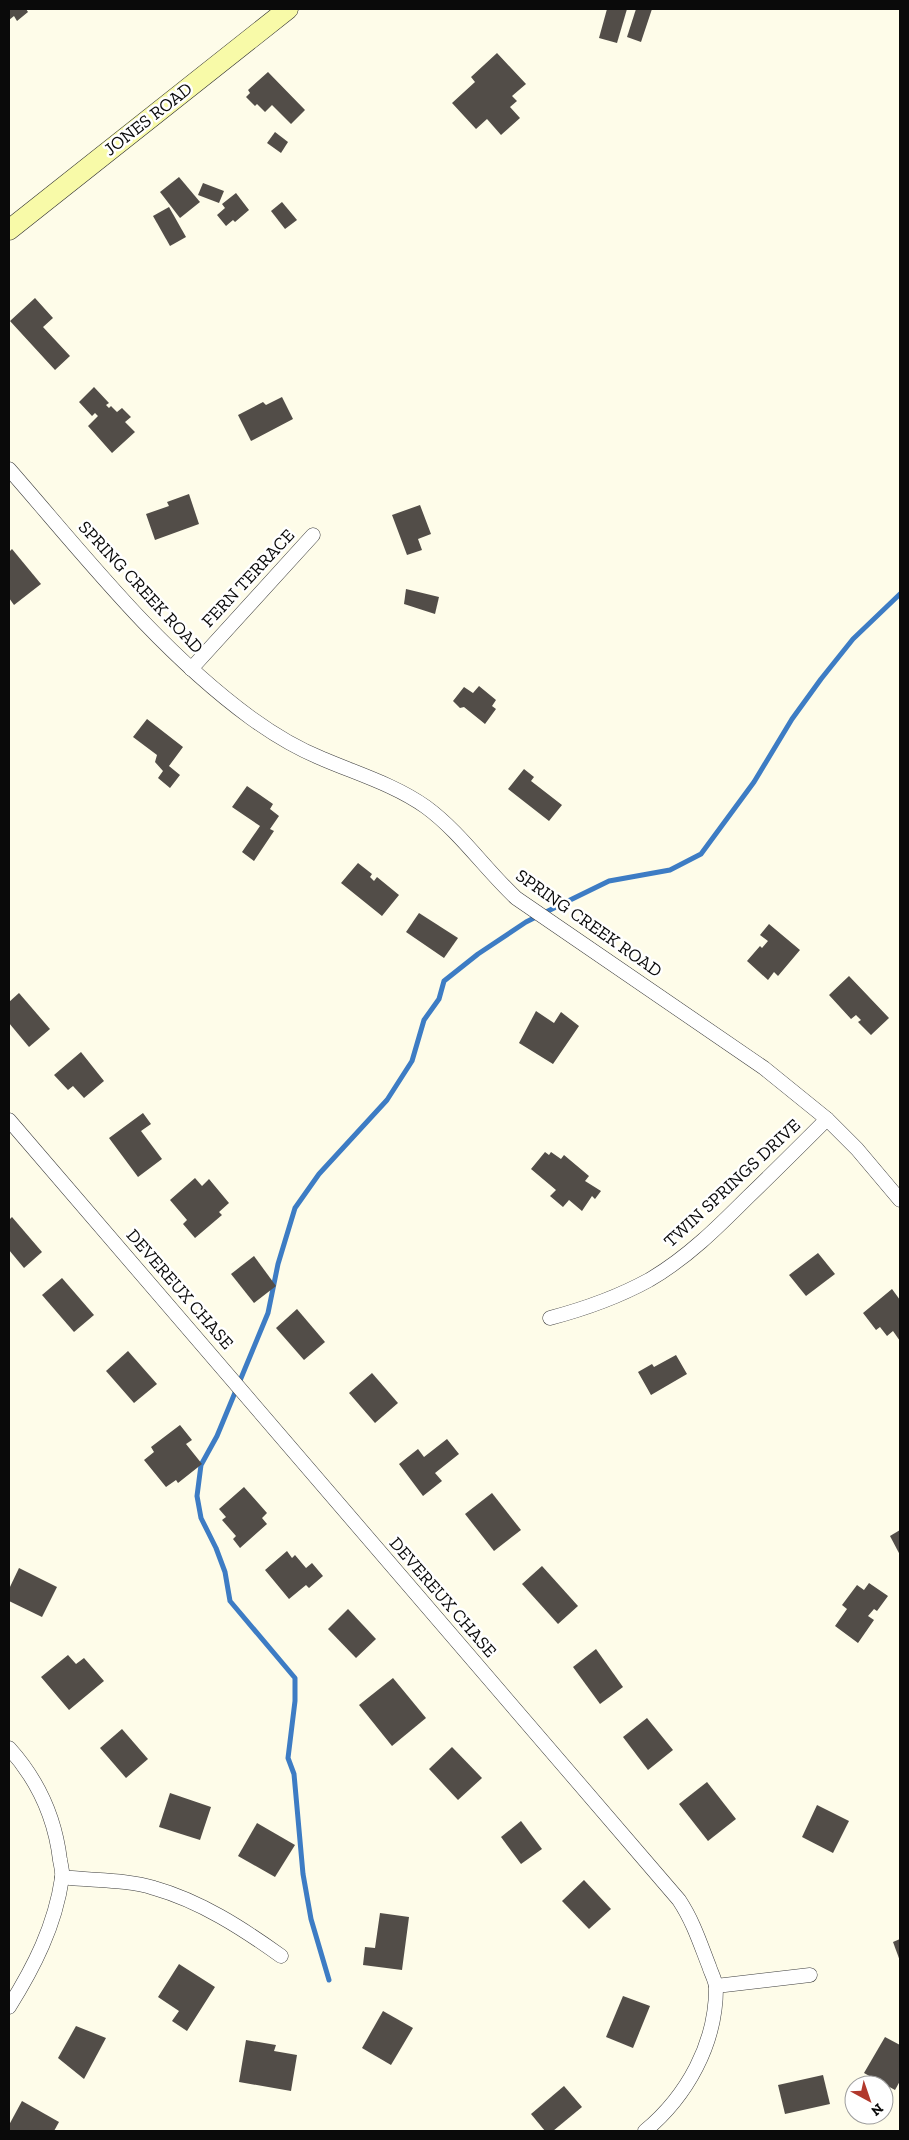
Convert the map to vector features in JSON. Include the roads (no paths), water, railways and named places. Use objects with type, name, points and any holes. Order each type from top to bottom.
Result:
[{"type":"street","name":"JONES ROAD","points":[[9,230],[288,9]]},
{"type":"street","name":"SPRING CREEK ROAD","points":[[9,469],[131,610],[191,669],[251,718],[285,740],[321,759],[386,784],[425,807],[452,829],[493,876],[516,898],[764,1068],[827,1119],[857,1148],[900,1200]]},
{"type":"street","name":"FERN TERRACE","points":[[191,669],[313,535]]},
{"type":"street","name":"TWIN SPRINGS DRIVE","points":[[550,1318],[584,1309],[617,1296],[649,1280],[679,1260],[716,1229],[827,1119]]},
{"type":"street","name":"DEVEREUX CHASE","points":[[9,1120],[679,1900],[691,1919],[716,1986],[712,2023],[700,2062],[684,2092],[645,2131]]},
{"type":"street","points":[[9,1748],[33,1779],[51,1816],[58,1845],[62,1877],[48,1936],[31,1972],[9,2007]]},
{"type":"street","points":[[62,1877],[152,1887],[188,1901],[243,1929],[282,1956]]},
{"type":"street","points":[[716,1986],[810,1975]]},
{"type":"waterway","points":[[329,1980],[311,1919],[303,1874],[294,1774],[288,1758],[295,1701],[295,1678],[230,1601],[225,1572],[216,1548],[201,1518],[197,1496],[201,1465],[217,1436],[268,1313],[278,1264],[295,1208],[319,1174],[387,1100],[412,1061],[424,1020],[439,999],[444,981],[478,954],[526,922],[564,903],[609,881],[670,870],[701,854],[754,782],[792,719],[821,679],[853,639],[900,594]]}]
